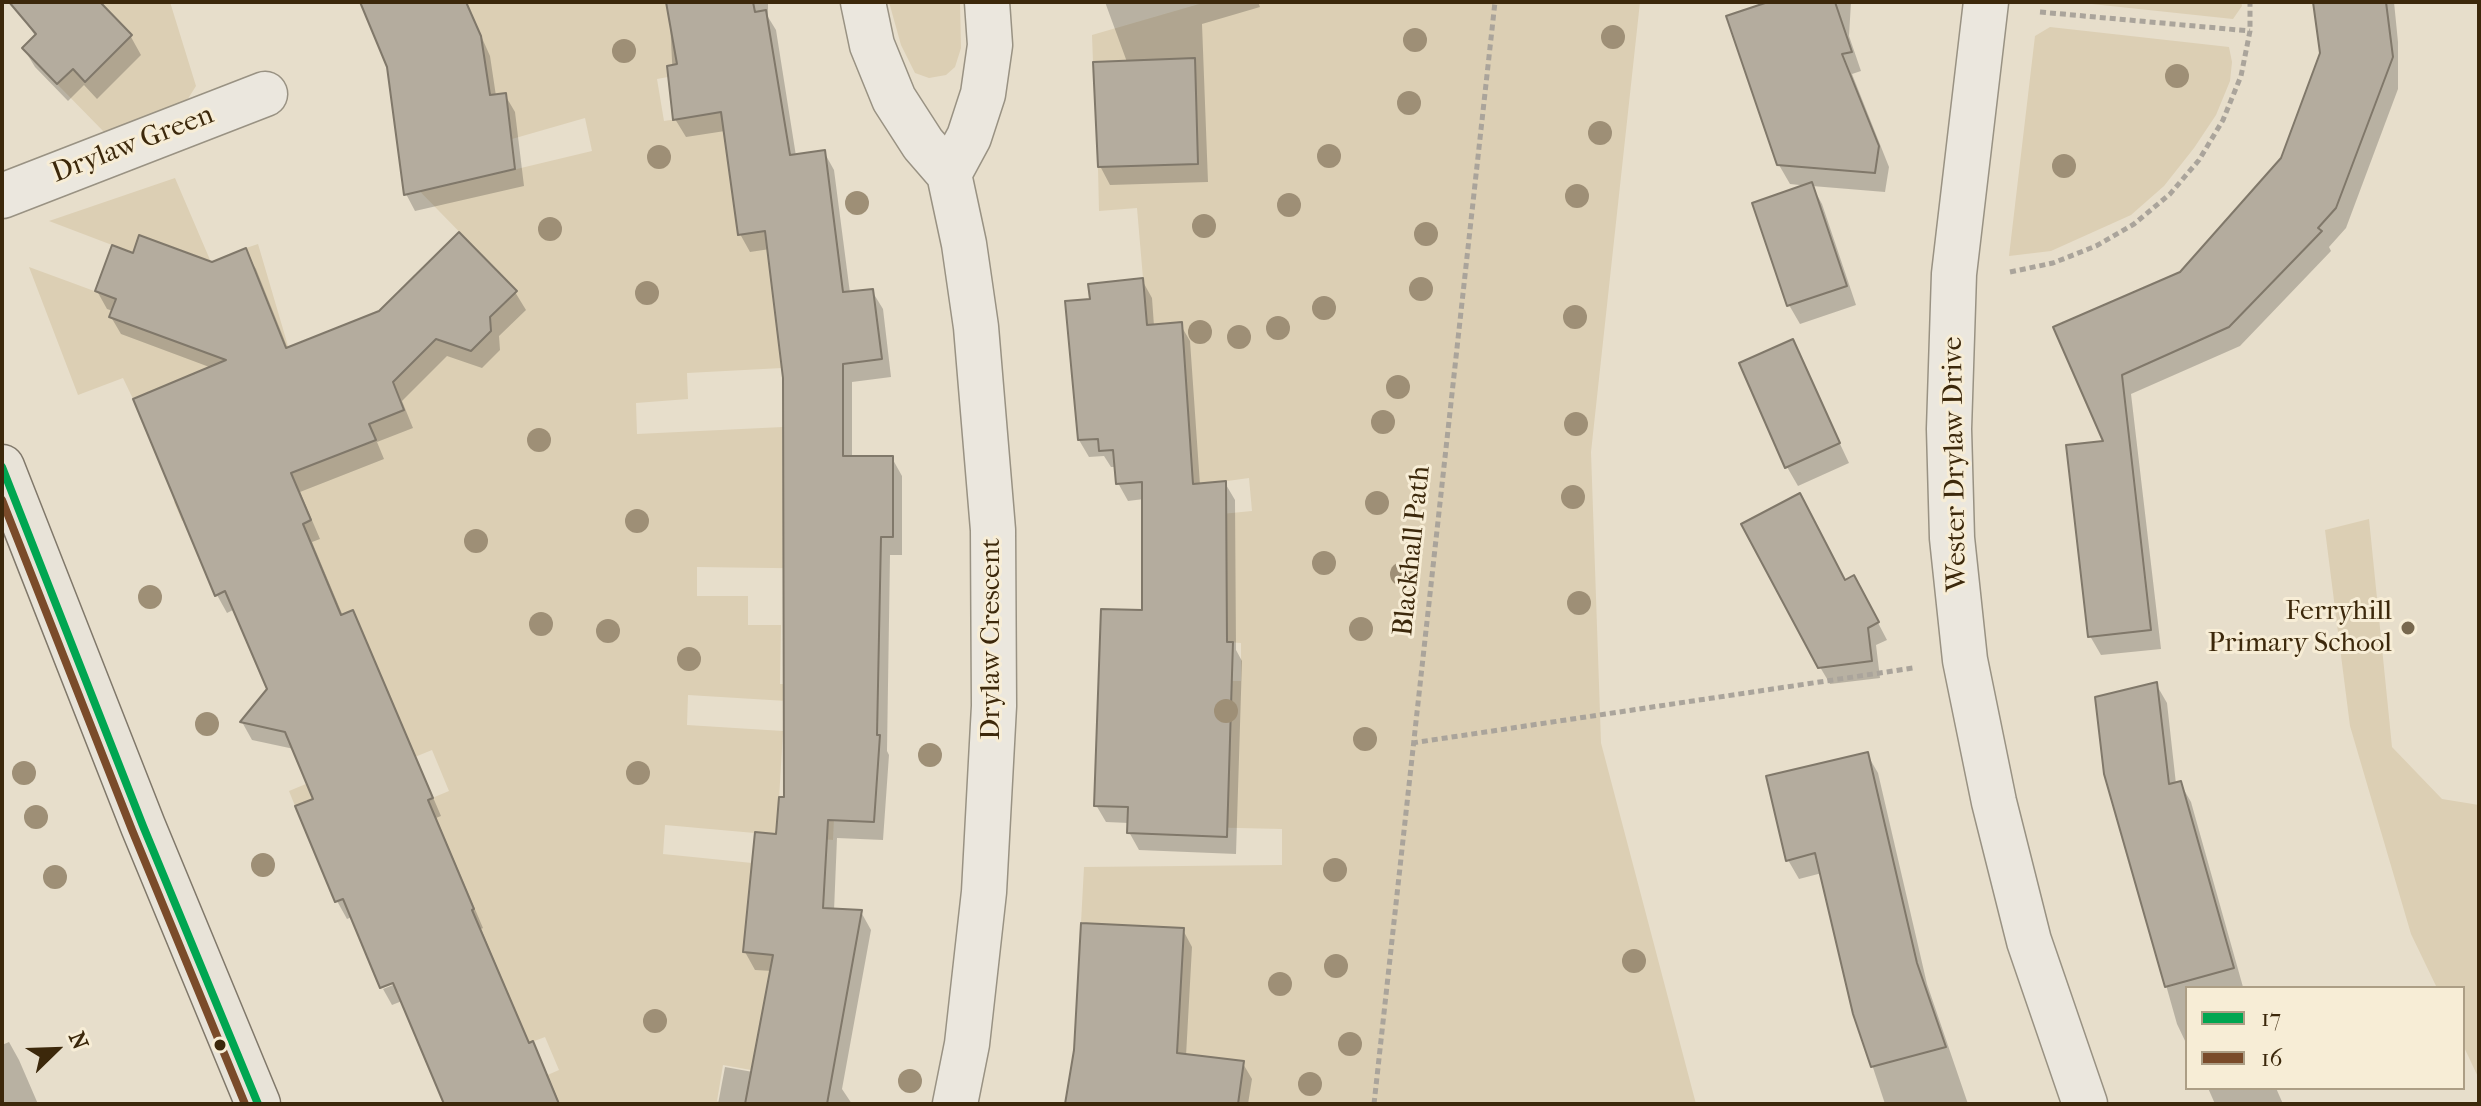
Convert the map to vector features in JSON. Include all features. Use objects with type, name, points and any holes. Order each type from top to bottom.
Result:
[{"type":"main road","points":[[6,491],[258,1104]]},
{"type":"street","name":"Drylaw Crescent","points":[[863,2],[872,45],[894,99],[923,144],[949,174],[964,244],[976,327],[993,530],[994,706],[984,892],[967,1044],[955,1104]]},
{"type":"street","points":[[949,174],[969,137],[983,94],[990,45],[987,2]]},
{"type":"street","name":"Wester Drylaw Drive","points":[[1986,5],[1954,274],[1949,429],[1952,538],[1965,660],[1994,802],[2029,941],[2085,1104]]},
{"type":"street","name":"Drylaw Green","points":[[2,196],[265,94]]},
{"type":"path","name":"Blackhall Path","points":[[1374,1104],[1495,2]]},
{"type":"path","points":[[1954,274],[2009,272],[2053,263],[2096,246],[2134,224],[2170,194],[2199,160],[2223,120],[2241,76],[2250,31],[2250,2]]},
{"type":"path","points":[[1986,5],[2250,31]]},
{"type":"path","points":[[1412,743],[1965,660]]},
{"type":"shaded area","points":[[100,2],[170,2],[196,86],[184,105],[105,133],[57,84],[73,69],[86,82],[132,36]]},
{"type":"shaded area","points":[[466,2],[667,2],[677,64],[668,77],[657,79],[664,121],[717,113],[779,90],[782,108],[774,111],[779,141],[726,149],[738,234],[834,223],[839,254],[826,256],[782,368],[687,373],[688,399],[636,403],[637,434],[783,427],[847,569],[697,567],[697,596],[748,596],[748,625],[781,625],[780,684],[836,686],[836,704],[688,695],[687,725],[783,731],[778,816],[834,819],[833,840],[665,825],[663,854],[752,863],[743,952],[824,960],[751,1070],[723,1065],[717,1101],[728,1104],[559,1104],[556,1098],[481,1104],[559,1070],[545,1037],[529,1043],[499,973],[405,1013],[401,1000],[461,915],[474,909],[455,864],[347,910],[343,899],[424,865],[401,811],[449,791],[432,750],[295,806],[289,791],[407,742],[352,611],[341,615],[330,587],[239,625],[235,615],[286,532],[311,520],[292,474],[182,521],[174,502],[242,353],[133,399],[123,378],[78,395],[29,267],[116,299],[109,317],[178,342],[139,235],[133,253],[49,221],[175,178],[234,316],[268,302],[246,248],[258,244],[288,346],[292,346],[335,456],[375,441],[369,424],[404,410],[369,320],[395,295],[411,309],[425,349],[444,331],[460,347],[471,351],[491,331],[488,319],[517,291],[400,171],[500,173],[592,151],[585,118],[512,139],[506,93],[490,95],[384,61],[378,46],[467,7]]},
{"type":"shaded area","points":[[889,2],[960,2],[961,48],[955,67],[946,75],[929,78],[915,73],[901,45]]},
{"type":"shaded area","points":[[1206,2],[1640,2],[1591,452],[1601,743],[1696,1104],[1238,1104],[1243,1061],[1075,1042],[1075,1039],[1178,1044],[1184,929],[1081,923],[1084,867],[1282,865],[1282,829],[1195,827],[1195,810],[1228,810],[1229,772],[1197,770],[1182,681],[1241,681],[1241,643],[1227,642],[1227,568],[1142,567],[1142,531],[1180,528],[1180,518],[1252,511],[1249,478],[1177,488],[1153,402],[1187,398],[1182,323],[1147,325],[1137,208],[1099,211],[1098,167],[1198,164],[1195,58],[1093,62],[1092,35]]},
{"type":"shaded area","points":[[2073,2],[2241,2],[2242,6],[2233,19]]},
{"type":"shaded area","points":[[2050,27],[2229,47],[2232,62],[2230,81],[2216,115],[2194,148],[2164,186],[2131,215],[2051,251],[2009,256],[2035,36]]},
{"type":"shaded area","points":[[2369,519],[2392,747],[2442,799],[2479,805],[2479,1079],[2465,1049],[2465,986],[2436,986],[2411,934],[2350,726],[2325,530]]},
{"type":"building","points":[[9,2],[100,2],[132,35],[85,82],[73,69],[57,84],[22,48],[36,34]]},
{"type":"building","points":[[360,2],[466,2],[481,36],[490,95],[506,93],[515,169],[404,195],[387,67]]},
{"type":"building","points":[[666,2],[753,2],[755,12],[766,10],[790,155],[825,150],[843,292],[873,289],[882,359],[843,364],[843,456],[893,456],[893,537],[881,537],[877,735],[880,735],[874,822],[828,820],[823,908],[862,910],[827,1104],[745,1104],[773,955],[743,952],[755,832],[776,834],[779,797],[784,797],[783,378],[765,231],[738,235],[721,112],[673,120],[667,66],[677,64]]},
{"type":"building","points":[[1768,2],[1835,2],[1852,52],[1842,54],[1879,146],[1875,173],[1777,165],[1726,16]]},
{"type":"building","points":[[2313,2],[2386,2],[2393,57],[2336,208],[2318,228],[2322,231],[2229,327],[2122,375],[2151,630],[2088,637],[2066,445],[2103,441],[2053,327],[2180,272],[2281,158],[2320,53]]},
{"type":"building","points":[[1195,58],[1198,164],[1098,167],[1093,62]]},
{"type":"building","points":[[1812,182],[1847,286],[1787,306],[1752,203]]},
{"type":"building","points":[[459,232],[517,291],[490,317],[491,331],[471,351],[436,339],[393,382],[404,410],[369,424],[376,440],[291,473],[311,520],[303,524],[341,615],[353,610],[433,798],[428,800],[472,910],[529,1043],[533,1041],[559,1104],[444,1104],[393,983],[380,988],[343,899],[335,902],[295,806],[313,799],[285,732],[240,722],[267,689],[225,591],[215,596],[133,399],[226,360],[109,317],[116,299],[95,291],[112,245],[133,253],[139,235],[212,262],[246,248],[286,348],[379,311]]},
{"type":"building","points":[[1143,278],[1147,325],[1182,322],[1193,484],[1226,481],[1227,642],[1233,642],[1227,837],[1127,833],[1128,807],[1094,806],[1101,609],[1142,610],[1142,482],[1116,484],[1113,450],[1099,451],[1098,439],[1078,440],[1065,301],[1090,299],[1088,284]]},
{"type":"building","points":[[1793,339],[1840,443],[1785,468],[1739,363]]},
{"type":"building","points":[[1800,493],[1845,580],[1854,575],[1879,622],[1868,628],[1872,661],[1818,668],[1741,524]]},
{"type":"building","points":[[2157,682],[2169,784],[2181,781],[2234,968],[2165,987],[2104,774],[2095,697]]},
{"type":"building","points":[[1868,752],[1917,963],[1946,1047],[1871,1067],[1853,1014],[1815,853],[1786,861],[1766,776]]},
{"type":"building","points":[[1081,923],[1184,928],[1177,1053],[1244,1061],[1238,1104],[1065,1104],[1074,1050]]},
{"type":"transit line","name":"17","points":[[2,467],[143,826],[258,1104]]},
{"type":"transit line","name":"16","points":[[2,500],[132,830],[245,1104]]},
{"type":"place","name":"Ferryhill Primary School","points":[[2408,628]]}]
